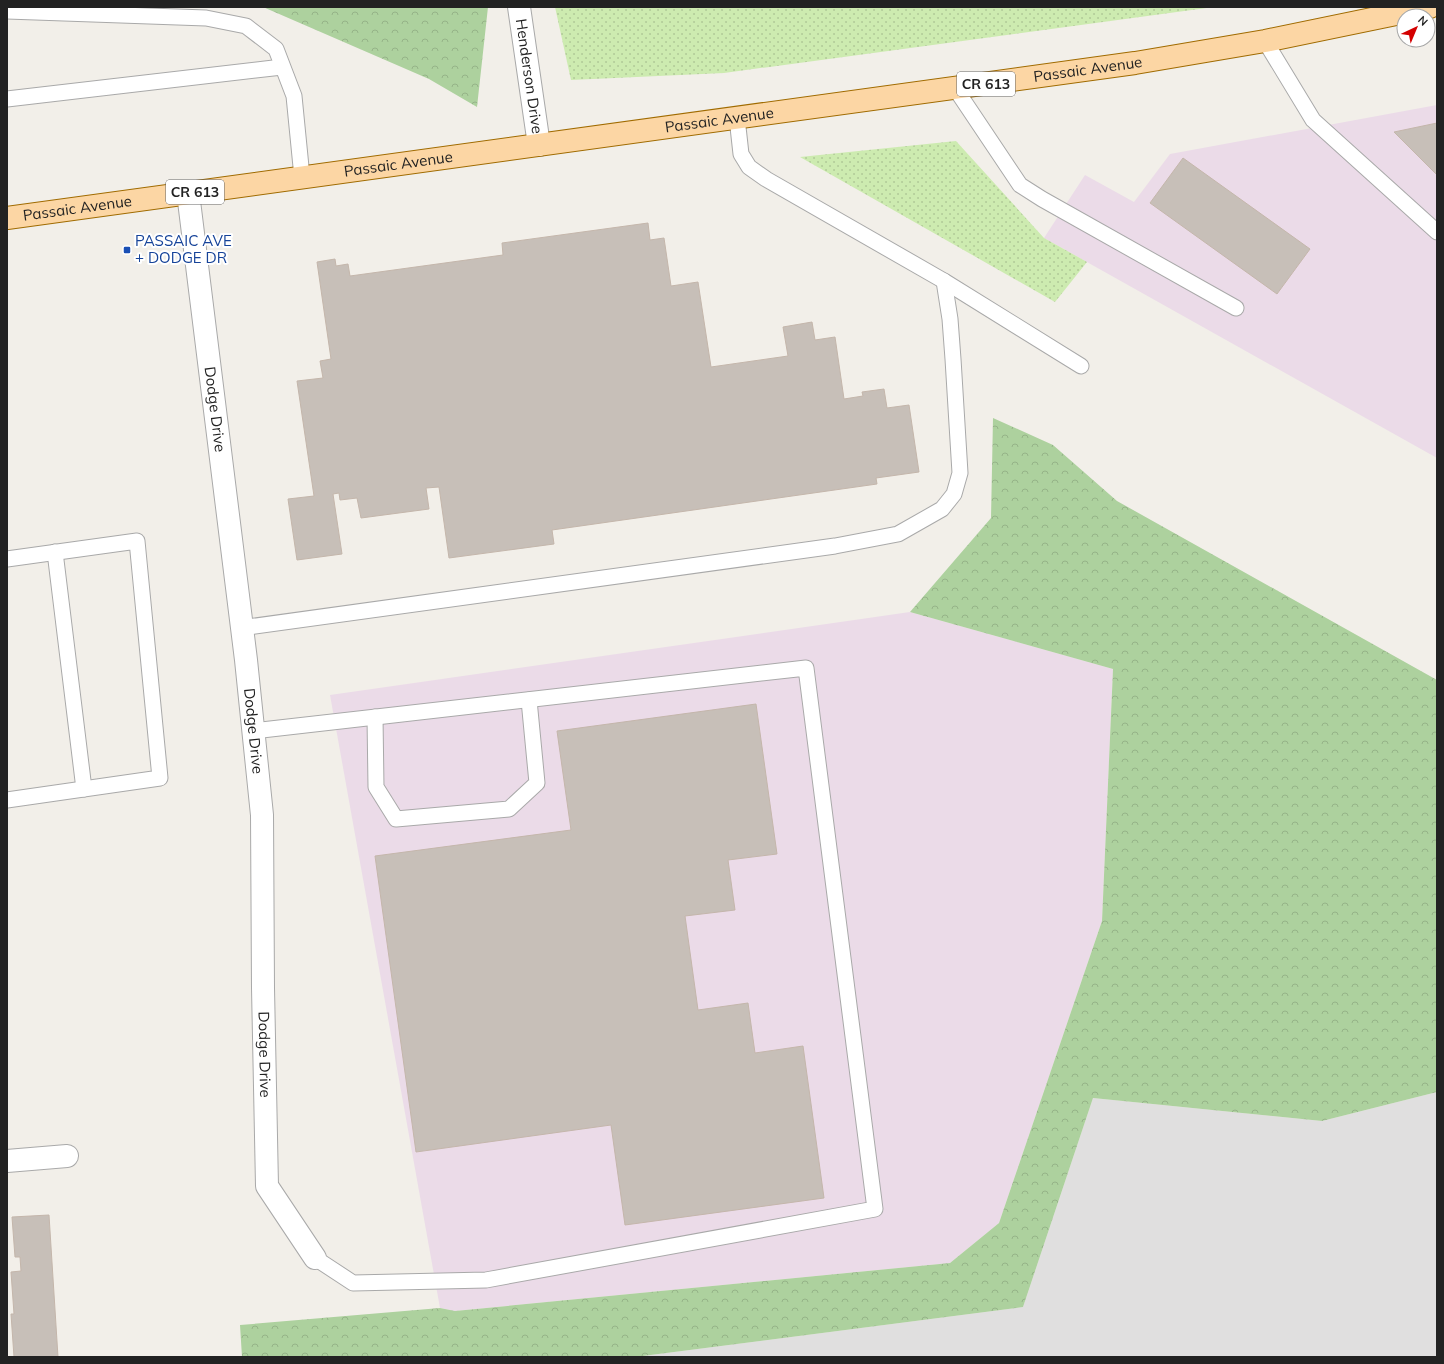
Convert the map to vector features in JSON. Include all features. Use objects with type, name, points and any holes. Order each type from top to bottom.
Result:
[{"type":"main road","name":"Passaic Avenue","points":[[7,218],[1135,63],[1265,41],[1430,7]]},
{"type":"street","name":"Henderson Drive","points":[[519,7],[539,145]]},
{"type":"street","name":"Dodge Drive","points":[[188,193],[241,628],[262,815],[263,988],[267,1186],[315,1258]]},
{"type":"street","points":[[7,1161],[67,1156]]},
{"type":"lane","points":[[7,11],[206,18],[246,26],[276,49],[294,96],[302,177]]},
{"type":"lane","points":[[1265,41],[1313,120],[1437,232]]},
{"type":"lane","points":[[7,99],[282,67]]},
{"type":"lane","points":[[956,88],[1020,185],[1042,199],[1236,308]]},
{"type":"lane","points":[[737,118],[741,154],[749,167],[766,179],[944,281],[1081,366]]},
{"type":"lane","points":[[241,628],[835,546],[898,534],[942,509],[954,494],[960,473],[950,319],[944,281]]},
{"type":"lane","points":[[7,559],[137,541],[160,778],[7,800]]},
{"type":"lane","points":[[55,552],[84,789]]},
{"type":"lane","points":[[253,732],[806,668],[875,1209],[486,1280],[353,1283],[315,1258]]},
{"type":"lane","points":[[375,717],[376,787],[396,819],[509,809],[537,783],[529,700]]},
{"type":"shaded area","points":[[1437,105],[1437,458],[1044,238],[1085,175],[1134,202],[1170,154]]},
{"type":"shaded area","points":[[910,612],[1113,669],[1102,921],[999,1223],[950,1263],[455,1311],[440,1308],[330,695]]},
{"type":"shaded area","points":[[1437,1092],[1437,1357],[635,1357],[1023,1307],[1093,1098],[1322,1121]]},
{"type":"green space","points":[[263,7],[488,7],[477,107],[429,79]]},
{"type":"green space","points":[[555,7],[1214,7],[724,73],[571,80]]},
{"type":"green space","points":[[956,141],[1044,238],[1087,262],[1055,302],[800,157]]},
{"type":"green space","points":[[993,418],[1053,445],[1117,501],[1437,680],[1437,1092],[1322,1121],[1093,1098],[1023,1307],[635,1357],[242,1357],[240,1325],[440,1308],[455,1311],[950,1263],[999,1223],[1102,921],[1113,669],[910,612],[991,518]]},
{"type":"building","points":[[1437,123],[1437,175],[1394,132]]},
{"type":"building","points":[[1183,158],[1310,249],[1277,294],[1150,203]]},
{"type":"building","points":[[648,223],[650,240],[664,238],[671,286],[698,282],[711,367],[788,356],[783,327],[812,322],[815,340],[835,337],[844,399],[863,396],[862,392],[884,389],[887,408],[909,405],[919,472],[876,478],[877,484],[552,530],[554,544],[449,558],[439,487],[426,488],[429,509],[361,518],[357,498],[340,500],[339,493],[333,494],[342,554],[297,560],[288,499],[314,496],[297,381],[323,378],[320,361],[331,359],[317,262],[335,259],[336,266],[348,264],[350,276],[503,255],[502,243]]},
{"type":"building","points":[[756,704],[777,854],[728,860],[735,910],[685,916],[698,1010],[748,1003],[755,1053],[803,1046],[824,1198],[625,1225],[611,1125],[416,1152],[375,856],[571,830],[557,731]]},
{"type":"building","points":[[49,1215],[58,1357],[14,1357],[11,1314],[14,1314],[11,1272],[21,1271],[20,1257],[15,1257],[12,1217]]},
{"type":"place","name":"PASSAIC AVE + DODGE DR","points":[[127,250]]}]
